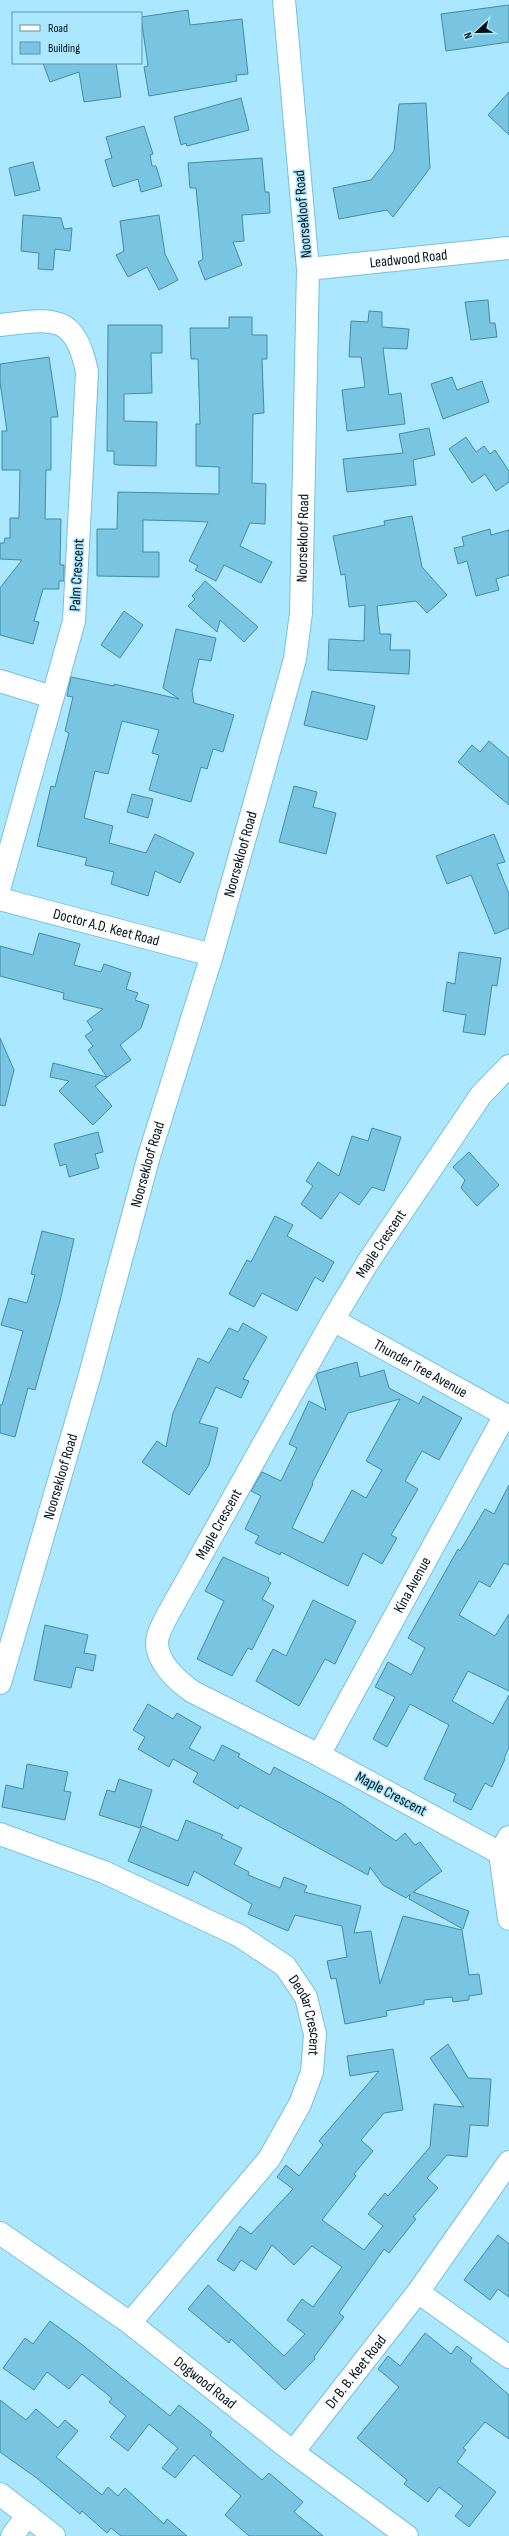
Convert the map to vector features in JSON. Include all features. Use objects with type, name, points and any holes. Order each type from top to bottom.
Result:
[{"type":"street","name":"Noorsekloof Road","points":[[0,1683],[89,1378],[149,1156],[212,955],[295,659],[301,613],[308,269],[284,0]]},
{"type":"street","name":"Leadwood Road","points":[[308,269],[509,248]]},
{"type":"street","name":"Palm Crescent","points":[[0,325],[51,321],[65,325],[80,344],[87,372],[74,621],[0,886]]},
{"type":"street","points":[[0,681],[52,697]]},
{"type":"street","name":"Doctor A.D. Keet Road","points":[[0,899],[212,955]]},
{"type":"street","name":"Maple Crescent","points":[[505,1845],[193,1692],[180,1682],[167,1668],[159,1653],[158,1637],[171,1609],[333,1320],[368,1262],[481,1095],[509,1066]]},
{"type":"street","name":"Thunder Tree Avenue","points":[[333,1320],[507,1416]]},
{"type":"street","name":"Kina Avenue","points":[[319,1755],[507,1416]]},
{"type":"street","name":"Deodar Crescent","points":[[0,1834],[104,1872],[240,1936],[285,1966],[306,1997],[315,2034],[312,2072],[300,2104],[269,2159],[130,2322]]},
{"type":"street","points":[[505,1845],[509,1918]]},
{"type":"street","name":"Dr B. B. Keet Road","points":[[293,2452],[418,2292],[509,2162]]},
{"type":"street","name":"Dogwood Road","points":[[0,2233],[130,2322],[293,2452],[407,2536]]},
{"type":"street","points":[[418,2292],[509,2357]]},
{"type":"street","points":[[0,2494],[54,2536]]},
{"type":"street","points":[[12,2536],[28,2515]]},
{"type":"building","points":[[509,5],[509,42],[446,51],[441,14]]},
{"type":"building","points":[[188,10],[190,25],[242,19],[248,74],[236,75],[237,81],[149,96],[144,67],[148,66],[142,17]]},
{"type":"building","points":[[43,64],[116,64],[121,97],[84,102],[79,72],[50,82]]},
{"type":"building","points":[[509,92],[509,135],[488,115]]},
{"type":"building","points":[[241,98],[249,130],[187,146],[186,143],[181,145],[174,117]]},
{"type":"building","points":[[426,103],[430,168],[393,217],[387,210],[339,219],[333,188],[371,180],[394,151],[399,104]]},
{"type":"building","points":[[144,126],[153,154],[150,155],[152,166],[156,166],[162,186],[141,192],[138,179],[113,187],[105,160],[112,158],[106,137]]},
{"type":"building","points":[[262,158],[265,192],[269,192],[270,213],[242,215],[244,241],[233,242],[242,265],[205,280],[198,262],[203,259],[196,188],[190,188],[188,163]]},
{"type":"building","points":[[33,162],[40,190],[15,196],[9,168]]},
{"type":"building","points":[[23,215],[61,218],[64,229],[72,228],[70,251],[55,249],[53,270],[38,269],[39,253],[21,251]]},
{"type":"building","points":[[159,215],[165,254],[178,280],[159,290],[147,267],[128,277],[116,255],[124,251],[120,221]]},
{"type":"building","points":[[488,300],[490,323],[495,323],[497,337],[471,340],[465,302]]},
{"type":"building","points":[[369,311],[382,312],[382,327],[409,329],[407,349],[383,348],[389,395],[401,393],[405,424],[347,431],[342,390],[365,387],[361,357],[349,357],[351,321],[368,322]]},
{"type":"building","points":[[229,317],[252,317],[252,335],[267,335],[267,359],[262,359],[264,413],[253,414],[252,483],[266,484],[265,524],[250,523],[240,546],[272,562],[261,583],[224,565],[216,581],[195,570],[198,566],[189,561],[208,522],[143,520],[143,552],[159,552],[159,577],[97,576],[97,529],[117,529],[118,492],[219,494],[219,467],[196,466],[196,424],[200,424],[198,359],[191,359],[190,328],[229,328]]},
{"type":"building","points":[[108,325],[162,325],[162,353],[151,353],[152,393],[124,394],[124,421],[157,422],[156,466],[114,464],[114,451],[107,451]]},
{"type":"building","points":[[49,357],[58,417],[51,417],[51,470],[46,470],[45,519],[61,519],[60,565],[64,565],[64,581],[59,581],[59,589],[43,589],[34,621],[39,622],[33,644],[0,635],[0,588],[22,560],[0,559],[0,543],[4,543],[5,538],[10,538],[10,518],[19,518],[20,470],[2,470],[2,431],[7,431],[0,382],[0,364]]},
{"type":"building","points":[[452,377],[457,390],[482,381],[489,402],[443,419],[431,384]]},
{"type":"building","points":[[429,428],[435,455],[413,460],[416,485],[347,492],[343,459],[403,453],[399,434]]},
{"type":"building","points":[[466,437],[476,452],[484,446],[490,454],[495,450],[509,471],[509,482],[496,491],[485,474],[472,483],[449,449]]},
{"type":"building","points":[[412,516],[422,567],[447,595],[427,613],[416,601],[377,606],[380,634],[391,634],[390,650],[410,650],[409,674],[328,670],[329,639],[364,641],[365,605],[349,607],[345,574],[341,575],[333,536],[385,525],[384,521]]},
{"type":"building","points":[[490,529],[491,535],[509,530],[509,575],[496,579],[499,590],[476,596],[467,561],[458,564],[454,548],[464,546],[462,537]]},
{"type":"building","points":[[205,581],[258,627],[244,642],[220,620],[217,632],[188,606],[195,599],[192,596]]},
{"type":"building","points":[[124,611],[143,625],[120,658],[101,645]]},
{"type":"building","points":[[176,629],[216,638],[211,661],[199,659],[192,691],[194,703],[234,715],[223,752],[213,749],[207,769],[201,767],[191,802],[149,790],[159,755],[152,753],[159,730],[122,721],[108,774],[95,771],[84,818],[113,826],[109,843],[146,853],[155,834],[194,853],[180,883],[155,871],[148,896],[111,884],[114,872],[85,865],[87,858],[37,846],[51,786],[55,787],[69,733],[65,731],[73,697],[67,696],[71,677],[114,686],[114,684],[179,699],[163,688]]},
{"type":"building","points":[[312,691],[375,706],[367,740],[304,725]]},
{"type":"building","points":[[489,741],[509,758],[509,805],[458,762],[472,745],[480,752]]},
{"type":"building","points":[[294,786],[317,792],[313,807],[336,813],[326,854],[279,842]]},
{"type":"building","points":[[132,794],[153,799],[148,818],[127,812]]},
{"type":"building","points":[[494,834],[505,862],[497,864],[509,894],[509,928],[495,934],[471,875],[447,884],[436,856]]},
{"type":"building","points":[[39,933],[80,944],[74,965],[101,972],[104,964],[131,973],[126,989],[138,993],[135,1000],[149,1005],[141,1028],[120,1045],[131,1060],[95,1086],[112,1106],[93,1125],[59,1091],[69,1081],[50,1077],[53,1063],[107,1077],[88,1050],[93,1046],[85,1036],[93,1030],[87,1021],[103,1009],[63,999],[64,993],[0,976],[0,946],[33,955]]},
{"type":"building","points":[[459,952],[501,958],[497,986],[492,985],[485,1035],[463,1032],[466,1015],[443,1011],[447,982],[455,984]]},
{"type":"building","points":[[0,1038],[14,1070],[5,1106],[0,1105]]},
{"type":"building","points":[[372,1128],[401,1137],[384,1191],[372,1187],[359,1205],[340,1192],[321,1219],[301,1204],[313,1186],[306,1181],[318,1162],[339,1176],[352,1136],[368,1141]]},
{"type":"building","points":[[98,1132],[103,1152],[95,1154],[99,1168],[69,1177],[66,1164],[60,1166],[54,1144]]},
{"type":"building","points":[[469,1152],[499,1185],[477,1206],[461,1188],[465,1180],[453,1167]]},
{"type":"building","points":[[275,1216],[293,1225],[287,1236],[334,1262],[323,1282],[315,1277],[297,1311],[262,1293],[254,1307],[229,1294],[247,1260],[251,1262]]},
{"type":"building","points":[[42,1231],[74,1239],[60,1301],[35,1390],[28,1388],[15,1437],[0,1433],[0,1405],[2,1405],[23,1331],[1,1325],[9,1298],[27,1303],[35,1275],[31,1274]]},
{"type":"building","points":[[243,1323],[267,1337],[243,1379],[249,1381],[241,1398],[216,1387],[199,1423],[218,1428],[209,1465],[189,1495],[142,1462],[157,1441],[166,1447],[173,1413],[198,1358],[209,1363],[229,1328],[238,1332]]},
{"type":"building","points":[[357,1362],[360,1377],[384,1370],[389,1388],[419,1404],[423,1396],[462,1418],[439,1460],[422,1451],[405,1481],[418,1489],[391,1535],[397,1538],[382,1564],[363,1553],[348,1586],[281,1552],[280,1555],[255,1543],[259,1536],[245,1529],[261,1496],[251,1491],[262,1472],[281,1481],[297,1448],[289,1444],[309,1401],[326,1410],[316,1375],[318,1373]],"holes":[[[400,1399],[366,1461],[382,1470],[366,1498],[352,1490],[323,1543],[292,1528],[313,1484],[312,1483],[348,1413]]]},
{"type":"building","points":[[509,1485],[509,1565],[504,1563],[490,1587],[479,1581],[459,1615],[495,1636],[509,1614],[509,1691],[468,1671],[452,1701],[493,1724],[509,1695],[509,1748],[492,1787],[485,1783],[471,1810],[453,1801],[456,1794],[424,1779],[449,1725],[410,1704],[387,1747],[373,1739],[395,1697],[375,1687],[388,1662],[411,1675],[425,1648],[408,1638],[458,1549],[460,1551],[485,1509],[494,1514]]},
{"type":"building","points":[[223,1557],[269,1578],[268,1581],[271,1583],[262,1599],[274,1606],[252,1650],[248,1648],[232,1676],[197,1659],[224,1601],[205,1591]]},
{"type":"building","points":[[313,1600],[356,1621],[335,1664],[325,1659],[299,1706],[256,1681],[273,1649],[286,1656]]},
{"type":"building","points":[[45,1625],[88,1635],[84,1653],[96,1655],[93,1671],[76,1667],[71,1688],[34,1680]]},
{"type":"building","points":[[148,1704],[173,1719],[177,1713],[201,1727],[189,1748],[214,1761],[222,1745],[240,1754],[238,1757],[270,1775],[274,1767],[342,1804],[396,1841],[405,1833],[415,1845],[420,1842],[442,1871],[413,1892],[469,1911],[463,1929],[409,1899],[410,1894],[406,1898],[383,1885],[370,1867],[368,1875],[240,1805],[238,1809],[193,1782],[198,1773],[173,1759],[169,1767],[138,1749],[145,1737],[133,1730]]},
{"type":"building","points":[[27,1764],[68,1772],[64,1791],[71,1792],[65,1820],[2,1807],[6,1785],[23,1789]]},
{"type":"building","points":[[119,1779],[152,1790],[140,1828],[99,1815],[107,1790],[115,1792]]},
{"type":"building","points":[[186,1820],[223,1835],[221,1838],[242,1848],[234,1864],[249,1872],[248,1875],[280,1888],[284,1877],[307,1886],[304,1892],[361,1906],[354,1933],[371,1931],[380,1984],[403,1916],[462,1930],[469,1975],[479,1974],[482,1994],[469,1996],[469,2000],[453,2002],[452,1997],[424,2000],[424,2004],[386,2011],[387,2016],[345,2024],[336,1978],[331,1979],[327,1961],[347,1957],[342,1926],[295,1915],[288,1931],[248,1914],[252,1904],[194,1871],[188,1886],[128,1861],[142,1826],[178,1841]]},
{"type":"building","points":[[448,2044],[468,2078],[491,2079],[488,2126],[470,2125],[467,2157],[447,2155],[427,2178],[438,2188],[413,2217],[416,2219],[389,2253],[384,2249],[339,2313],[344,2317],[314,2357],[315,2359],[285,2390],[231,2339],[229,2343],[188,2309],[208,2285],[284,2356],[305,2334],[287,2320],[302,2299],[313,2307],[342,2267],[312,2246],[294,2265],[272,2245],[256,2270],[241,2260],[234,2271],[217,2260],[240,2226],[251,2234],[293,2189],[277,2177],[286,2165],[299,2176],[323,2145],[319,2141],[379,2071],[350,2076],[347,2056],[393,2049],[403,2110],[384,2113],[361,2140],[373,2151],[354,2174],[356,2176],[322,2220],[364,2250],[383,2226],[368,2214],[385,2193],[388,2196],[430,2147],[434,2104],[464,2107],[430,2058]]},
{"type":"building","points":[[498,2235],[509,2244],[509,2297],[498,2289],[490,2300],[464,2280]]},
{"type":"building","points":[[50,2321],[80,2343],[170,2416],[179,2405],[212,2432],[210,2435],[262,2480],[269,2473],[303,2502],[294,2512],[323,2536],[249,2536],[225,2515],[241,2496],[194,2455],[175,2478],[162,2468],[178,2448],[149,2424],[128,2451],[110,2437],[126,2416],[109,2402],[112,2398],[82,2374],[69,2389],[47,2372],[34,2390],[3,2368],[25,2338],[33,2344]]},
{"type":"building","points":[[425,2333],[451,2354],[457,2346],[472,2358],[470,2361],[509,2395],[509,2439],[485,2422],[463,2448],[466,2450],[457,2462],[496,2492],[469,2527],[455,2516],[463,2506],[439,2487],[428,2502],[404,2484],[407,2480],[357,2438],[399,2387],[378,2369],[388,2356],[400,2366]]},
{"type":"building","points":[[0,2400],[26,2420],[36,2409],[58,2428],[65,2420],[78,2431],[56,2457],[102,2495],[108,2487],[118,2496],[125,2488],[164,2524],[167,2519],[187,2536],[121,2536],[111,2528],[107,2533],[82,2511],[80,2514],[38,2479],[0,2452]]}]
